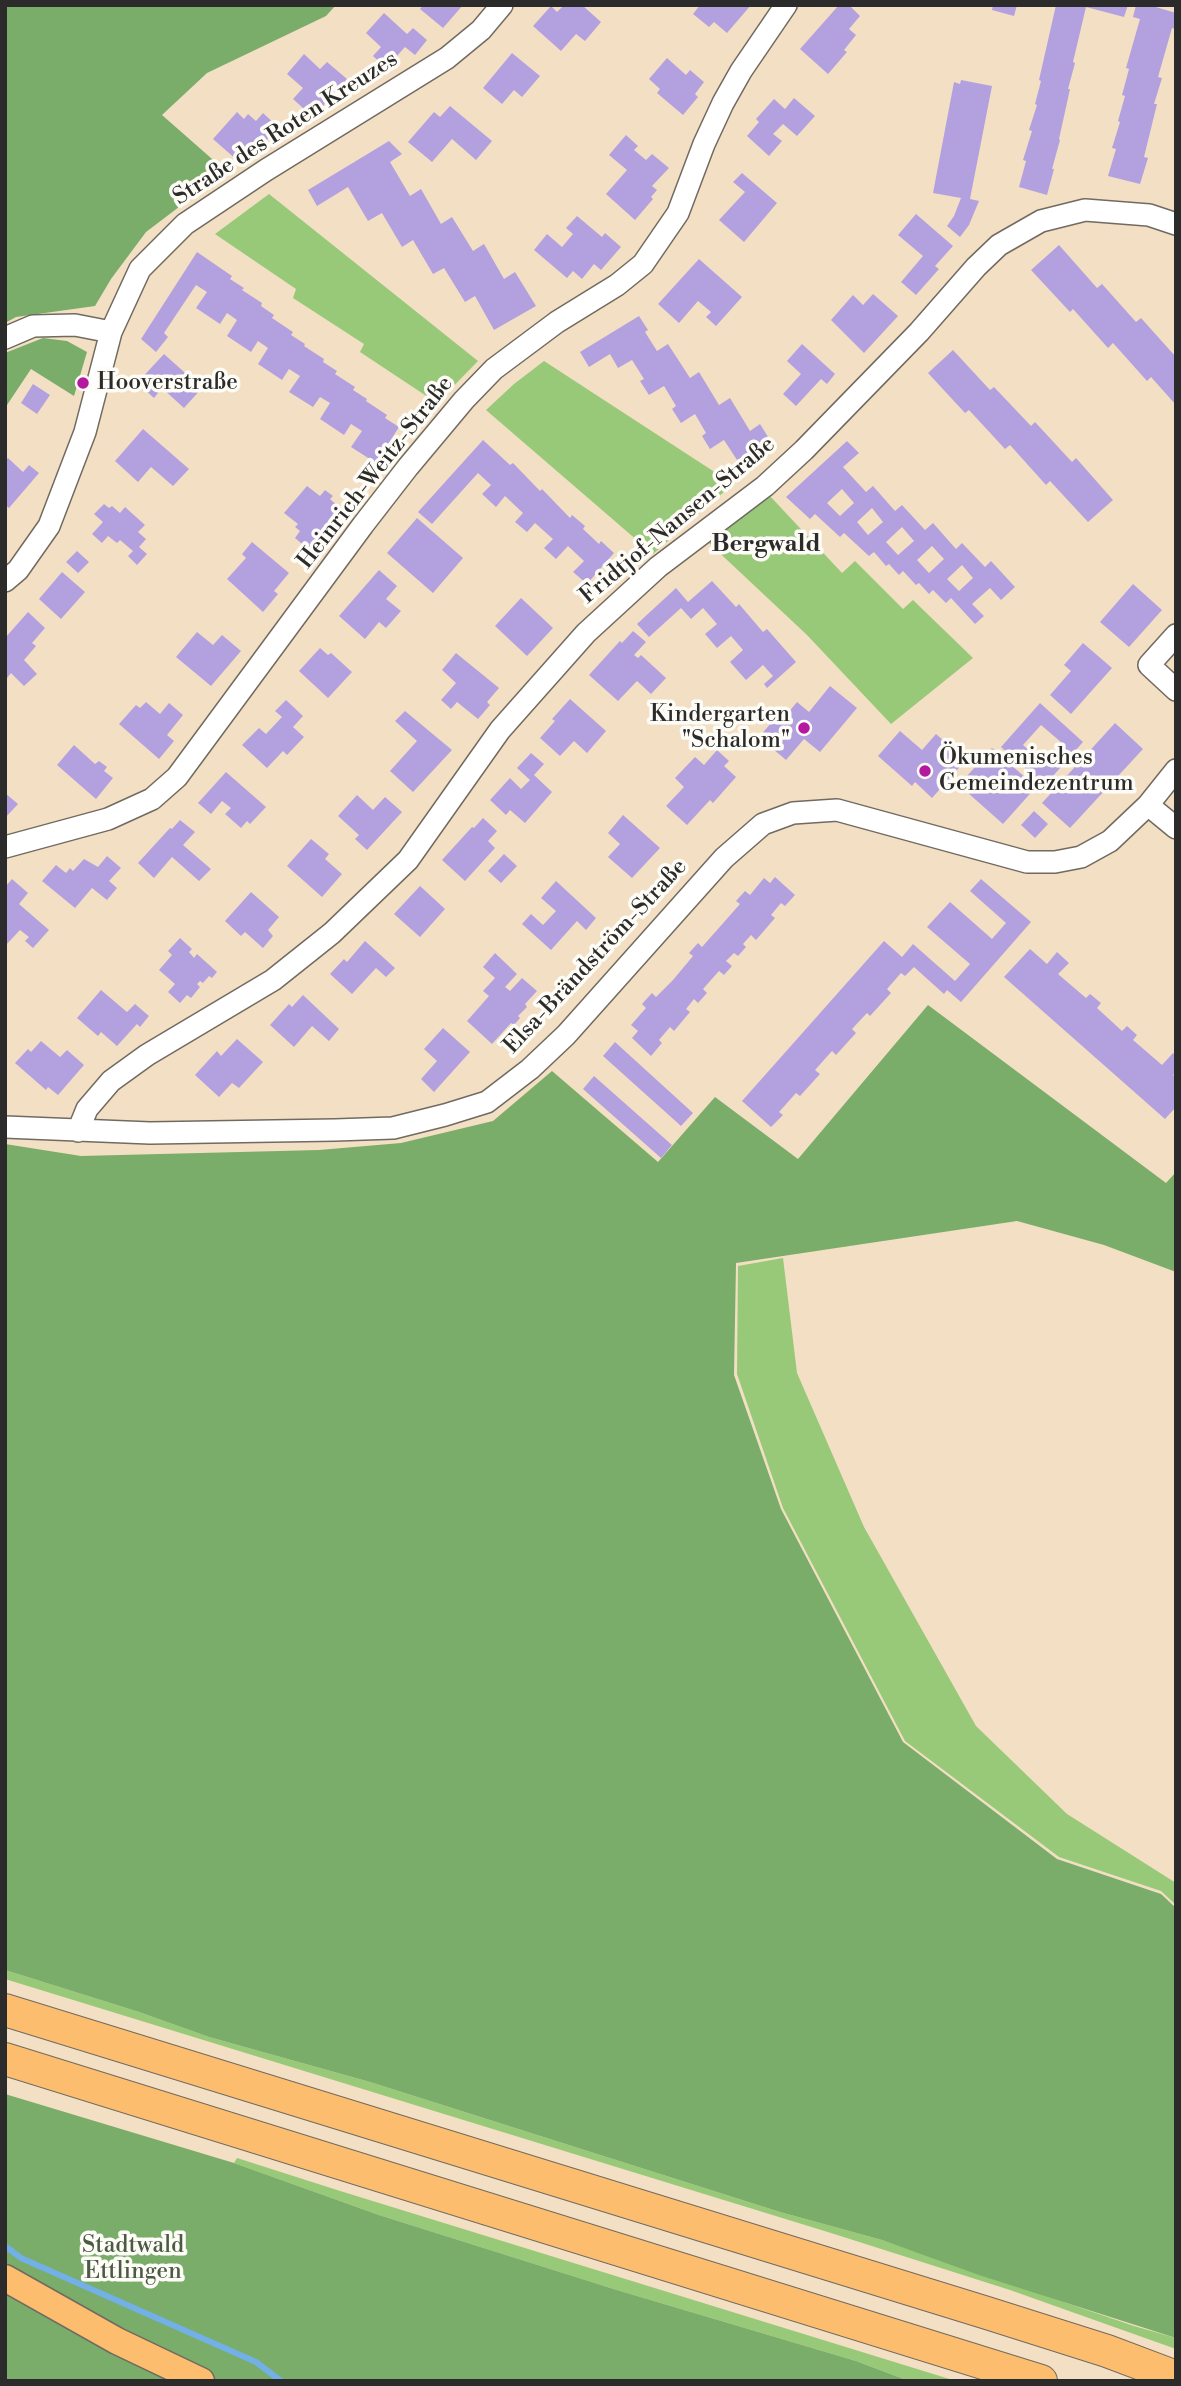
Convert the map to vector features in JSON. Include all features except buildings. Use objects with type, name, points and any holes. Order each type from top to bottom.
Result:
[{"type":"highway","points":[[5,2010],[988,2313],[1107,2351],[1176,2377]]},
{"type":"highway","points":[[5,2059],[1041,2381]]},
{"type":"main road","points":[[5,2278],[117,2341],[201,2381]]},
{"type":"street","name":"Straße des Roten Kreuzes","points":[[5,581],[18,570],[49,526],[85,432],[111,331],[140,269],[185,224],[265,170],[447,58],[481,30],[502,5]]},
{"type":"street","name":"Heinrich-Weitz-Straße","points":[[5,847],[108,820],[152,799],[177,777],[363,524],[464,400],[494,369],[557,322],[617,285],[643,264],[678,213],[723,103],[747,61],[786,5]]},
{"type":"street","name":"Fridtjof-Nansen-Straße","points":[[78,1131],[87,1109],[111,1081],[146,1055],[273,980],[332,933],[408,860],[500,730],[586,633],[658,567],[765,486],[804,450],[999,245],[1041,221],[1085,210],[1149,215],[1176,224]]},
{"type":"street","points":[[5,338],[33,326],[75,325],[111,331]]},
{"type":"street","points":[[1176,635],[1149,665],[1176,690]]},
{"type":"street","name":"Elsa-Brändström-Straße","points":[[5,1127],[150,1133],[393,1128],[487,1102],[512,1084],[566,1035],[732,851],[763,824],[793,813],[837,810],[1027,862],[1055,862],[1081,857],[1110,841],[1148,805],[1176,770]]},
{"type":"street","points":[[1148,805],[1176,828]]},
{"type":"green space","points":[[5,5],[336,5],[326,16],[207,73],[162,115],[228,173],[146,232],[111,279],[95,306],[16,317],[5,323]]},
{"type":"green space","points":[[269,194],[478,361],[437,403],[360,352],[364,344],[293,298],[296,289],[215,234]]},
{"type":"green space","points":[[43,338],[67,341],[87,352],[74,396],[31,369],[5,408],[5,353]]},
{"type":"green space","points":[[544,361],[733,484],[653,554],[486,410]]},
{"type":"green space","points":[[769,495],[842,573],[855,561],[903,609],[913,600],[973,658],[891,724],[807,635],[709,543]]},
{"type":"green space","points":[[928,1005],[1166,1183],[1176,1172],[1176,1272],[1104,1245],[1017,1221],[736,1263],[734,1375],[781,1509],[903,1742],[1057,1859],[1161,1894],[1176,1908],[1176,2338],[979,2275],[882,2240],[780,2212],[370,2082],[209,2037],[5,1970],[5,1144],[81,1156],[319,1150],[401,1143],[493,1121],[552,1071],[658,1162],[715,1097],[798,1159]]},
{"type":"green space","points":[[783,1258],[797,1373],[864,1527],[976,1726],[1067,1814],[1176,1883],[1176,1905],[1161,1891],[1059,1857],[905,1741],[783,1508],[737,1374],[738,1266]]},
{"type":"green space","points":[[5,1970],[209,2037],[370,2082],[780,2212],[882,2240],[1176,2338],[1176,2349],[1010,2290],[831,2233],[5,1979]]},
{"type":"green space","name":"Stadtwald Ettlingen","points":[[5,2094],[234,2163],[379,2215],[856,2361],[909,2381],[5,2381]]},
{"type":"green space","points":[[237,2158],[956,2381],[909,2381],[856,2361],[379,2215],[234,2163]]},
{"type":"waterway","points":[[5,2246],[21,2258],[256,2362],[281,2381]]},
{"type":"place","name":"Hooverstraße","points":[[83,383]]},
{"type":"place","name":"Kindergarten \"Schalom\"","points":[[804,728]]},
{"type":"place","name":"Ökumenisches Gemeindezentrum","points":[[925,771]]},
{"type":"district","name":"Bergwald","points":[[766,545]]}]
